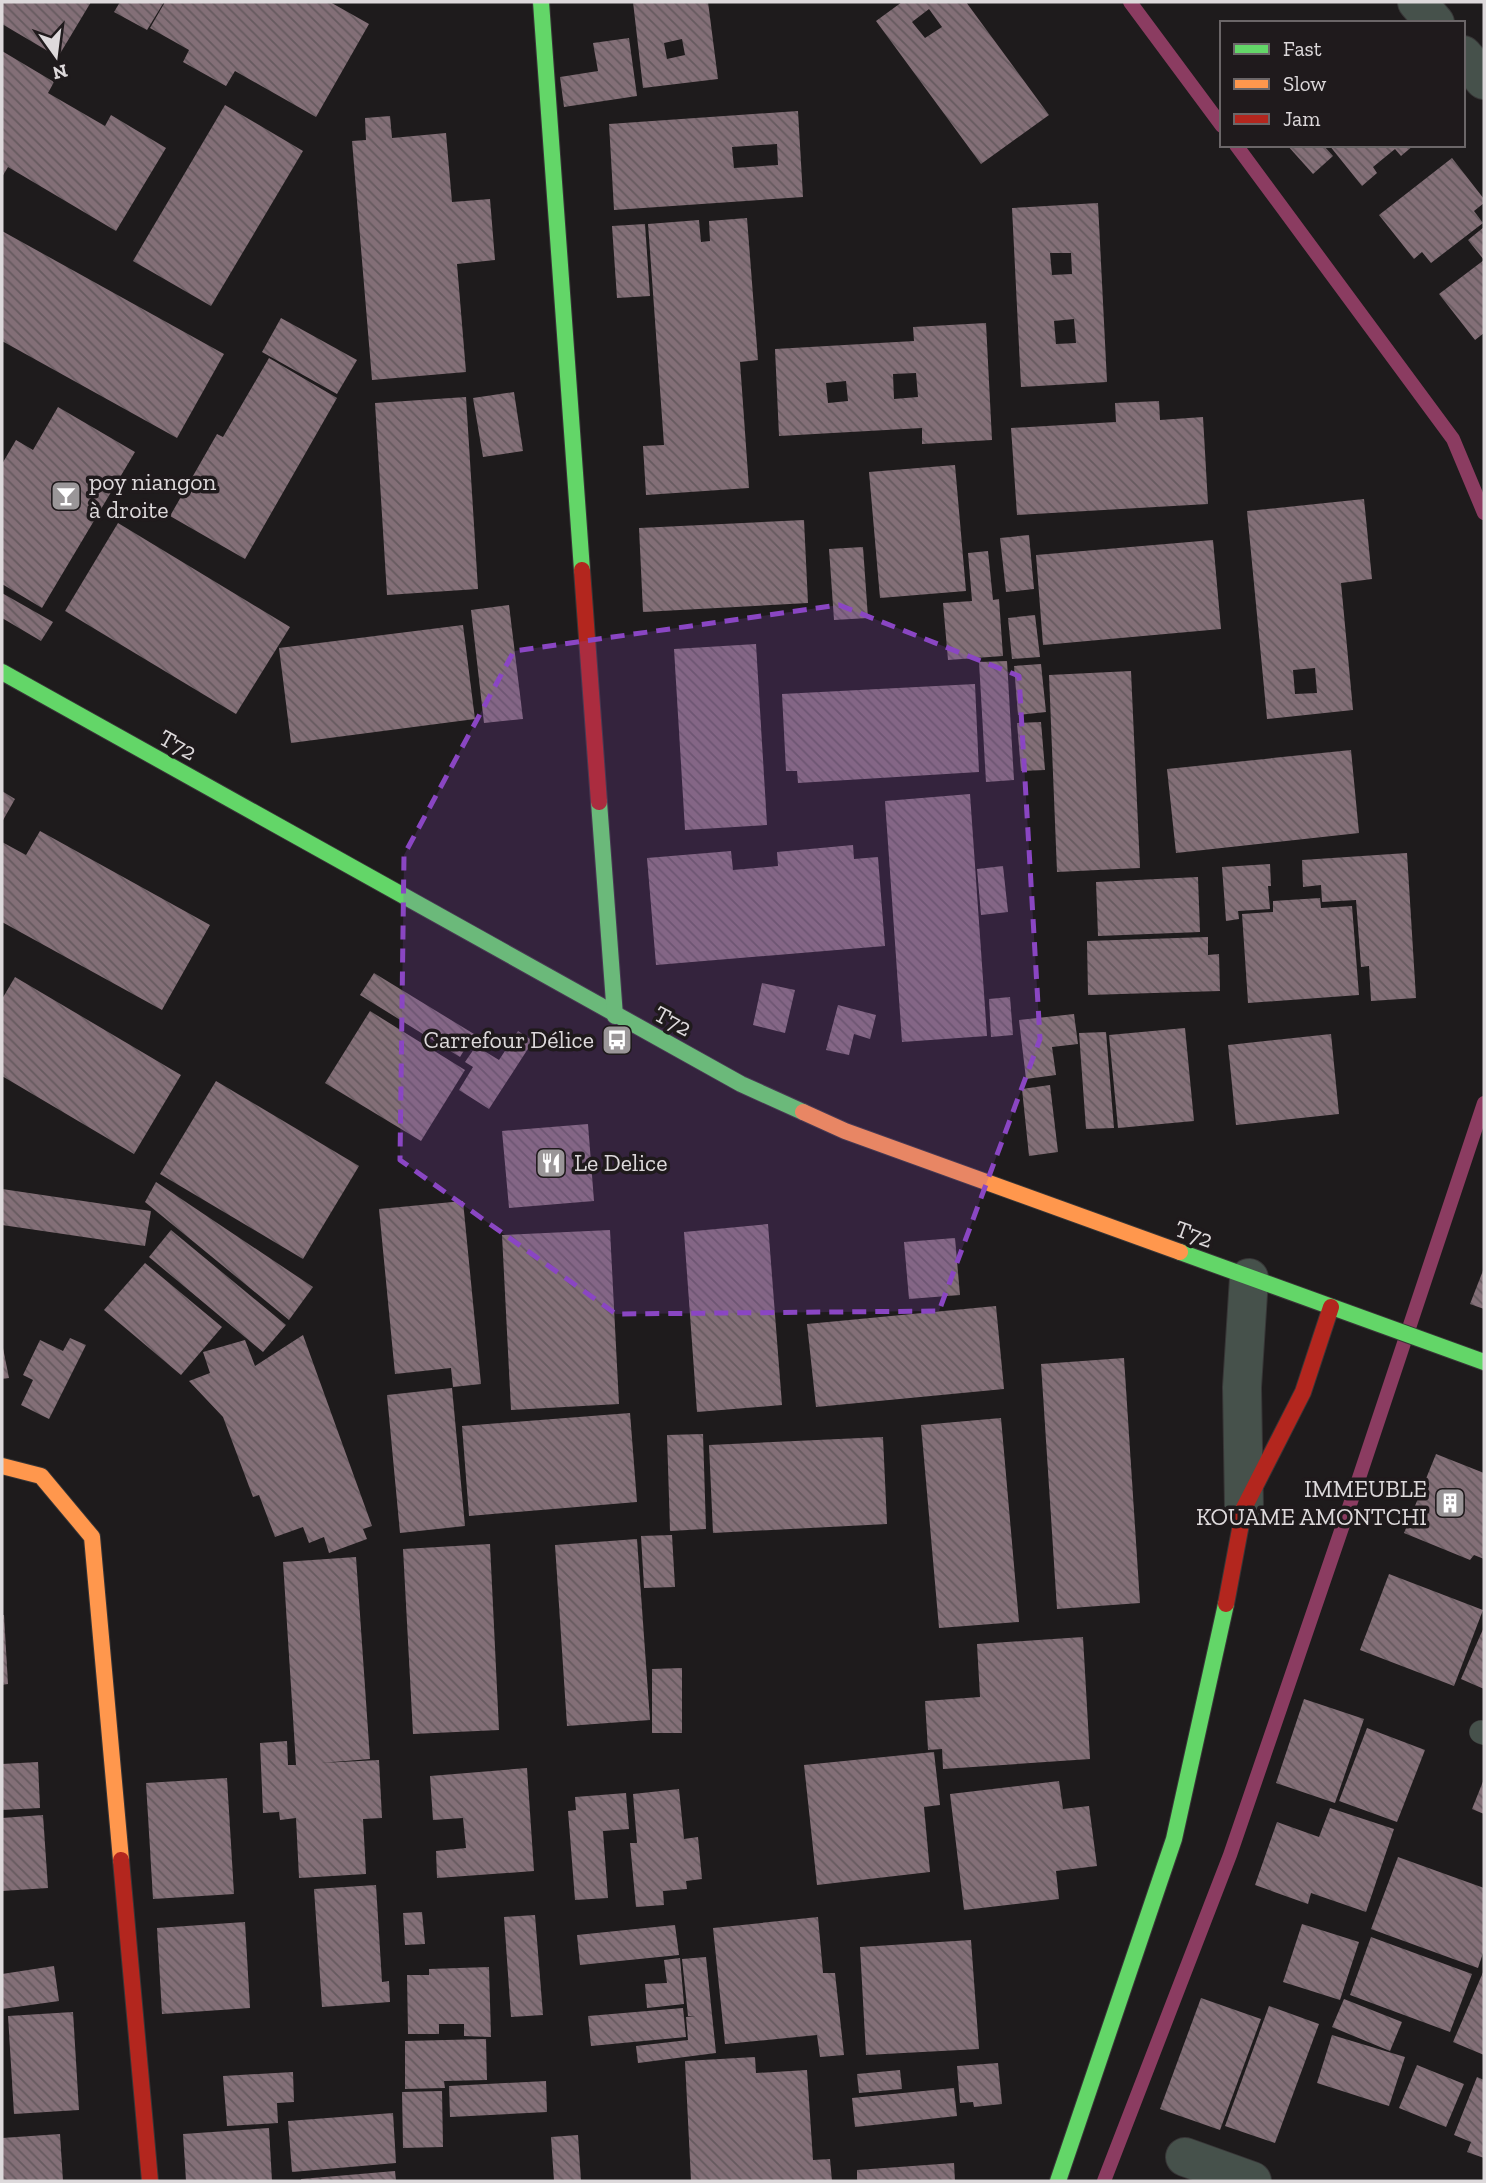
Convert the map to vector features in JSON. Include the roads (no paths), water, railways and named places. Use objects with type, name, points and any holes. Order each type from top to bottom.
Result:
[{"type":"street","points":[[541,2],[615,1016]]},
{"type":"street","points":[[1418,2],[1434,21]]},
{"type":"street","points":[[1465,57],[1484,80]]},
{"type":"street","name":"T72","points":[[2,672],[741,1084],[845,1131],[1484,1362]]},
{"type":"street","points":[[1058,2181],[1174,1839],[1216,1661],[1244,1508],[1242,1387],[1249,1278]]},
{"type":"street","points":[[1244,1508],[1303,1392],[1331,1307]]},
{"type":"street","points":[[2,1466],[41,1476],[92,1536],[150,2181]]},
{"type":"street","points":[[1185,2157],[1252,2181]]},
{"type":"waterway","points":[[1130,2],[1220,123]]},
{"type":"waterway","points":[[1237,147],[1453,439],[1484,513]]},
{"type":"waterway","points":[[1104,2181],[1230,1855],[1484,1103]]},
{"type":"place","name":"poy niangon à droite","points":[[66,496]]},
{"type":"place","name":"Carrefour Délice","points":[[617,1040]]},
{"type":"place","name":"Le Delice","points":[[551,1163]]},
{"type":"place","name":"IMMEUBLE KOUAME AMONTCHI","points":[[1450,1503]]}]
